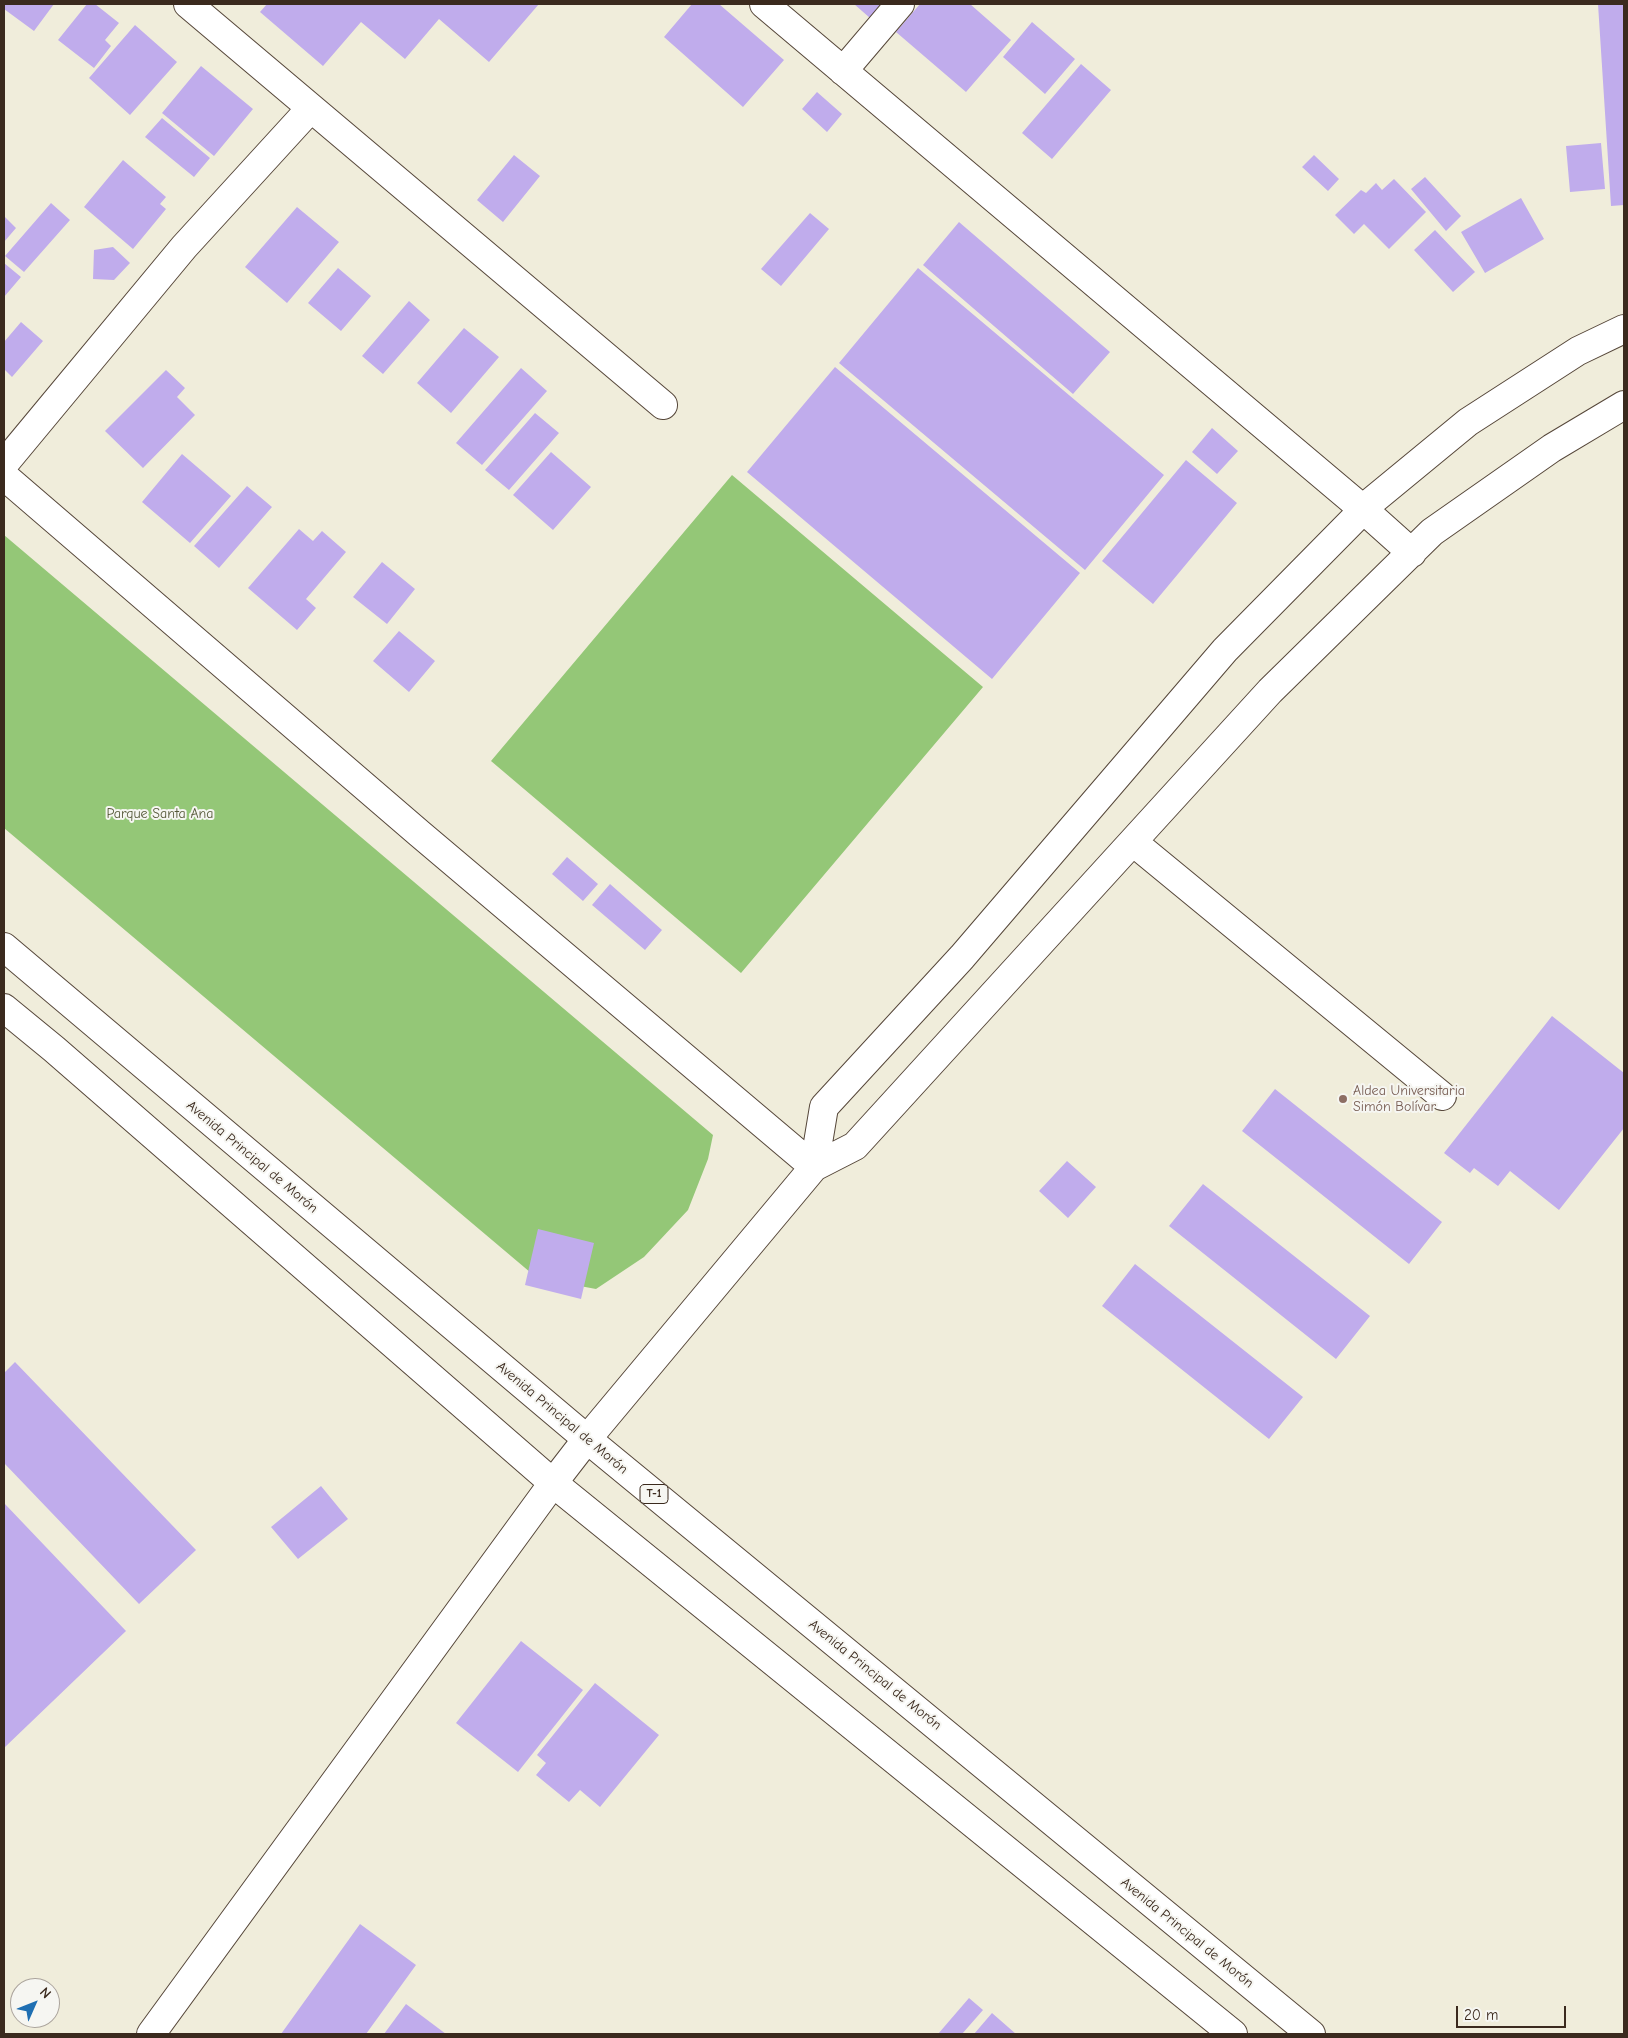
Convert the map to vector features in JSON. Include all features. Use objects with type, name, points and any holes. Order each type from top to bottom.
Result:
[{"type":"street","points":[[188,4],[663,406]]},
{"type":"street","points":[[764,4],[1364,510],[1412,553]]},
{"type":"street","points":[[843,71],[900,4]]},
{"type":"street","points":[[4,464],[184,247],[311,108]]},
{"type":"street","points":[[814,1167],[824,1107],[962,957],[1225,650],[1364,510],[1468,422],[1578,351],[1624,329]]},
{"type":"street","points":[[151,2034],[553,1483],[814,1167],[855,1146],[1270,692],[1432,532],[1528,465],[1624,405]]},
{"type":"street","points":[[4,476],[412,828],[814,1167]]},
{"type":"street","points":[[1133,842],[1442,1096]]},
{"type":"street","name":"Avenida Principal de Morón","points":[[4,947],[588,1439],[1311,2034]]},
{"type":"street","points":[[4,1008],[54,1049],[553,1483],[1233,2034]]},
{"type":"green space","points":[[732,475],[983,687],[741,973],[491,761]]},
{"type":"green space","name":"Parque Santa Ana","points":[[4,535],[713,1135],[708,1159],[688,1210],[644,1257],[596,1289],[537,1278],[4,828]]},
{"type":"building","points":[[4,4],[54,4],[34,31],[4,9]]},
{"type":"building","points":[[87,4],[95,4],[119,23],[105,40],[111,46],[94,68],[58,40]]},
{"type":"building","points":[[267,4],[539,4],[489,62],[439,19],[405,59],[361,22],[323,66],[260,12]]},
{"type":"building","points":[[692,4],[719,4],[784,60],[743,107],[664,37]]},
{"type":"building","points":[[854,4],[882,4],[870,18]]},
{"type":"building","points":[[920,4],[970,4],[1011,40],[966,92],[896,32]]},
{"type":"building","points":[[1598,4],[1624,4],[1624,205],[1611,206]]},
{"type":"building","points":[[1032,22],[1075,59],[1045,94],[1003,57]]},
{"type":"building","points":[[135,25],[177,62],[130,115],[89,78]]},
{"type":"building","points":[[1081,64],[1111,90],[1052,159],[1022,133]]},
{"type":"building","points":[[201,66],[253,109],[214,156],[162,113]]},
{"type":"building","points":[[817,92],[842,114],[827,132],[802,109]]},
{"type":"building","points":[[162,118],[210,158],[194,177],[145,137]]},
{"type":"building","points":[[1601,143],[1605,189],[1570,192],[1566,146]]},
{"type":"building","points":[[514,155],[540,176],[503,222],[477,200]]},
{"type":"building","points":[[1314,155],[1339,179],[1328,191],[1302,167]]},
{"type":"building","points":[[123,160],[166,197],[160,204],[166,209],[133,249],[84,207]]},
{"type":"building","points":[[1425,177],[1461,216],[1446,231],[1411,189]]},
{"type":"building","points":[[1394,179],[1426,212],[1389,249],[1364,224],[1354,234],[1335,215],[1361,190],[1366,193],[1376,183],[1382,190]]},
{"type":"building","points":[[1521,198],[1544,239],[1485,273],[1461,232]]},
{"type":"building","points":[[51,203],[70,220],[24,272],[5,256]]},
{"type":"building","points":[[297,207],[339,242],[287,303],[245,267]]},
{"type":"building","points":[[810,213],[829,229],[781,286],[761,269]]},
{"type":"building","points":[[4,216],[16,228],[4,242]]},
{"type":"building","points":[[959,222],[1110,352],[1073,394],[923,265]]},
{"type":"building","points":[[1435,230],[1475,272],[1453,292],[1414,250]]},
{"type":"building","points":[[113,247],[130,263],[114,280],[93,279],[94,250]]},
{"type":"building","points":[[4,263],[21,277],[4,297]]},
{"type":"building","points":[[338,268],[371,296],[341,331],[308,303]]},
{"type":"building","points":[[918,268],[1164,475],[1085,570],[839,363]]},
{"type":"building","points":[[409,301],[430,320],[383,374],[362,356]]},
{"type":"building","points":[[21,322],[43,341],[12,377],[4,369],[4,342]]},
{"type":"building","points":[[464,328],[499,357],[451,413],[417,383]]},
{"type":"building","points":[[835,367],[1080,573],[992,679],[747,472]]},
{"type":"building","points":[[521,368],[547,391],[482,465],[456,443]]},
{"type":"building","points":[[166,370],[185,388],[177,397],[195,415],[143,468],[105,431]]},
{"type":"building","points":[[535,413],[559,433],[509,490],[485,470]]},
{"type":"building","points":[[1212,428],[1238,451],[1217,474],[1192,452]]},
{"type":"building","points":[[551,452],[591,487],[553,530],[513,495]]},
{"type":"building","points":[[182,454],[231,496],[190,543],[142,502]]},
{"type":"building","points":[[1186,460],[1237,503],[1153,604],[1102,561]]},
{"type":"building","points":[[247,486],[272,507],[219,568],[194,546]]},
{"type":"building","points":[[299,529],[313,541],[322,531],[346,552],[306,599],[316,608],[297,630],[248,588]]},
{"type":"building","points":[[382,562],[415,589],[387,624],[353,597]]},
{"type":"building","points":[[399,631],[435,661],[409,692],[373,661]]},
{"type":"building","points":[[567,857],[598,884],[583,901],[552,874]]},
{"type":"building","points":[[610,884],[662,930],[645,950],[592,905]]},
{"type":"building","points":[[1552,1016],[1624,1073],[1624,1128],[1559,1210],[1510,1171],[1498,1186],[1474,1168],[1470,1173],[1444,1153]]},
{"type":"building","points":[[1275,1089],[1442,1222],[1409,1264],[1242,1131]]},
{"type":"building","points":[[1067,1161],[1096,1187],[1068,1218],[1039,1191]]},
{"type":"building","points":[[1203,1184],[1370,1316],[1336,1359],[1169,1226]]},
{"type":"building","points":[[538,1229],[594,1243],[581,1299],[525,1285]]},
{"type":"building","points":[[1135,1264],[1303,1397],[1269,1439],[1102,1306]]},
{"type":"building","points":[[15,1362],[196,1550],[139,1604],[4,1463],[4,1373]]},
{"type":"building","points":[[321,1486],[348,1519],[298,1559],[271,1527]]},
{"type":"building","points":[[4,1503],[126,1631],[4,1748]]},
{"type":"building","points":[[521,1641],[583,1690],[518,1772],[456,1723]]},
{"type":"building","points":[[595,1683],[659,1735],[600,1807],[580,1790],[569,1802],[536,1775],[546,1763],[537,1755]]},
{"type":"building","points":[[360,1924],[416,1965],[366,2034],[281,2034]]},
{"type":"building","points":[[969,1998],[983,2010],[962,2034],[938,2034]]},
{"type":"building","points":[[406,2004],[446,2034],[384,2034]]},
{"type":"building","points":[[992,2013],[1016,2034],[974,2034]]},
{"type":"place","name":"Aldea Universitaria Simón Bolívar","points":[[1343,1099]]}]
